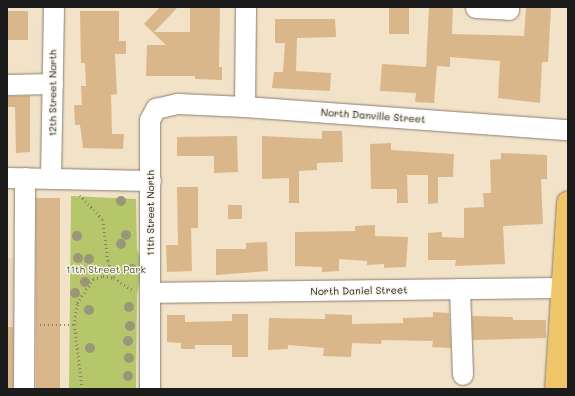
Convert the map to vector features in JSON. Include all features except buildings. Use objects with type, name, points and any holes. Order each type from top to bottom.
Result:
[{"type":"main road","points":[[556,389],[565,288],[568,202]]},
{"type":"street","name":"12th Street North","points":[[51,179],[54,7]]},
{"type":"street","points":[[245,107],[246,7]]},
{"type":"street","points":[[476,8],[509,10],[509,7]]},
{"type":"street","points":[[7,85],[53,84]]},
{"type":"street","name":"North Danville Street","points":[[178,104],[245,107],[568,130]]},
{"type":"street","name":"11th Street North","points":[[150,389],[145,293],[151,181],[150,120],[156,109],[178,104]]},
{"type":"street","points":[[24,389],[16,325],[16,178],[151,181]]},
{"type":"street","name":"North Daniel Street","points":[[145,293],[565,288]]},
{"type":"street","points":[[460,289],[463,375]]},
{"type":"path","points":[[78,194],[103,220],[108,261],[114,278]]},
{"type":"path","points":[[82,389],[74,326],[77,303],[89,283],[93,279],[103,276],[114,278],[145,293]]},
{"type":"path","points":[[16,325],[74,326]]},
{"type":"shaded area","points":[[7,258],[24,258],[24,389],[7,389]]},
{"type":"green space","name":"11th Street Park","points":[[71,196],[136,199],[137,249],[142,264],[137,296],[136,389],[69,389]]}]
